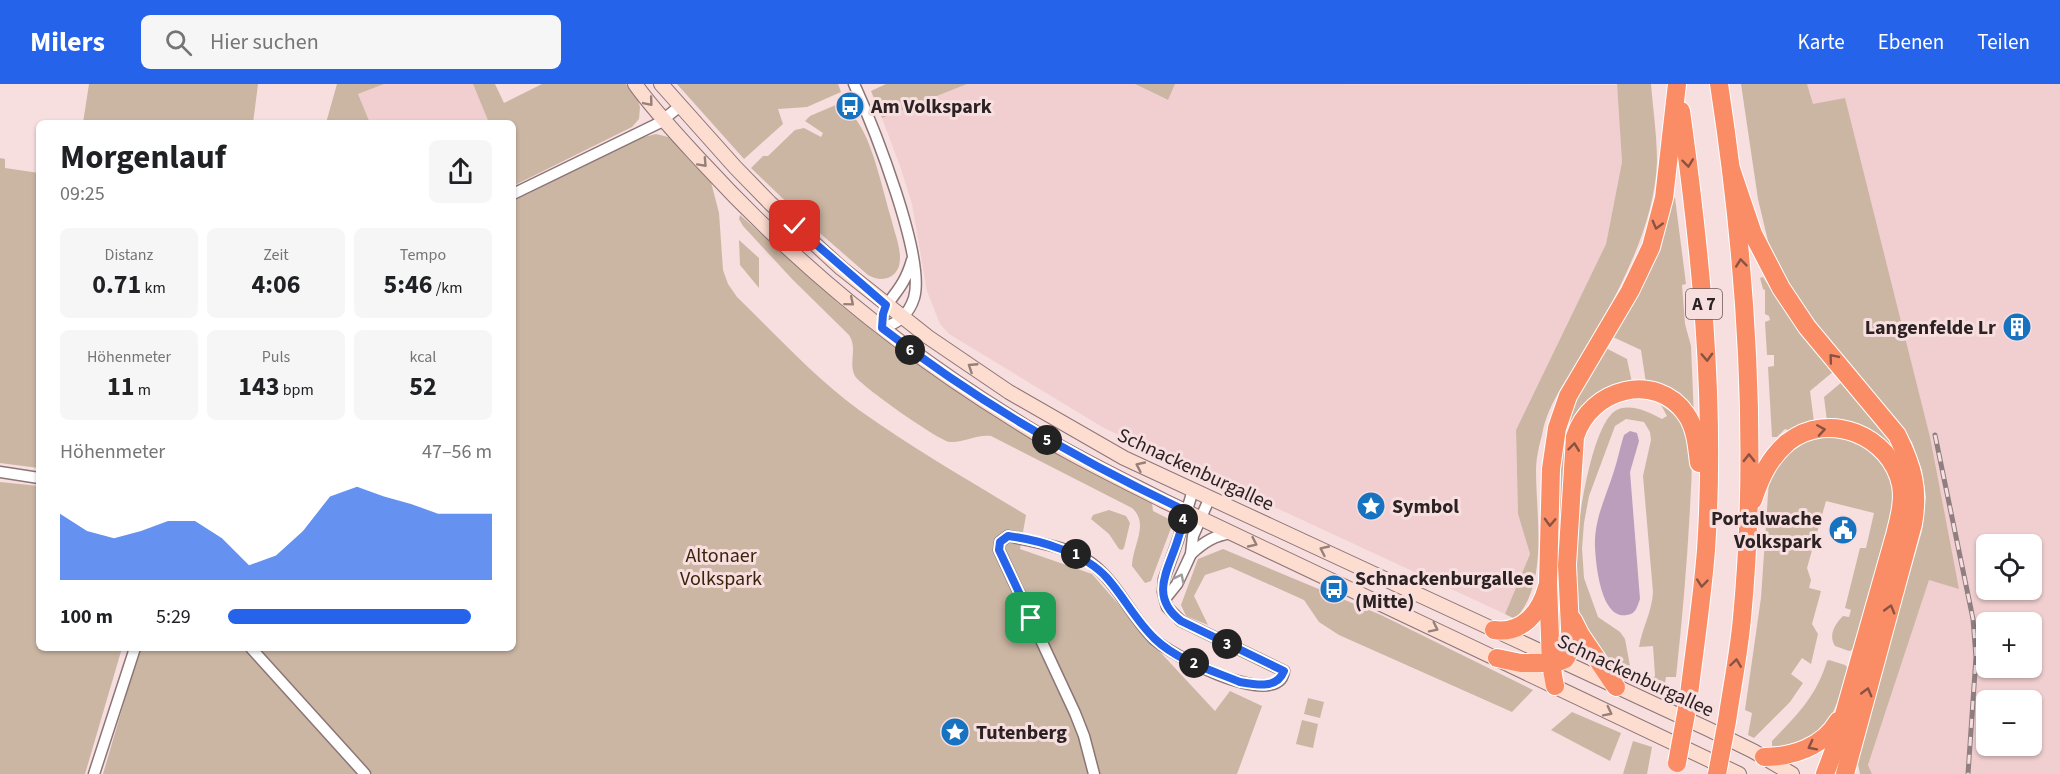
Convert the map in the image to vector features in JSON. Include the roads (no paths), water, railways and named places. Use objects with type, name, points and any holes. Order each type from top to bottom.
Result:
[{"type":"highway","name":"A 7","points":[[1676,768],[1688,703],[1701,594],[1707,525],[1709,422],[1707,349],[1692,193],[1677,84]]},
{"type":"highway","points":[[1555,686],[1548,583],[1554,439],[1559,416],[1574,384],[1630,291],[1651,247],[1664,198],[1677,84]]},
{"type":"highway","name":"A 7","points":[[1717,774],[1742,619],[1747,516],[1749,377],[1743,283],[1719,84]]},
{"type":"highway","points":[[1731,169],[1752,234],[1781,288],[1807,327],[1897,435],[1906,452],[1914,477],[1916,506],[1913,524],[1855,735],[1849,769]]},
{"type":"highway","points":[[1497,658],[1521,663],[1554,661],[1568,656],[1571,649],[1567,566],[1574,448],[1578,427],[1588,411],[1596,404],[1613,394],[1639,390],[1666,397],[1685,412],[1696,441],[1707,525]]},
{"type":"highway","points":[[1747,516],[1764,469],[1790,441],[1814,430],[1843,429],[1869,439],[1881,448],[1897,473],[1902,501],[1900,514],[1825,774]]},
{"type":"highway","points":[[1494,630],[1509,630],[1528,621],[1542,603],[1548,583]]},
{"type":"highway","points":[[1570,615],[1580,634],[1616,687]]},
{"type":"highway","points":[[1764,757],[1782,756],[1814,745],[1828,735],[1845,709]]},
{"type":"main road","name":"Schnackenburgallee","points":[[635,84],[742,205],[788,249],[918,356],[1014,420],[1109,474],[1739,774]]},
{"type":"main road","name":"Schnackenburgallee","points":[[661,84],[770,203],[842,268],[902,318],[954,356],[1042,412],[1124,458],[1494,630],[1554,661],[1616,687],[1764,757],[1792,774]]},
{"type":"street","points":[[854,84],[884,158],[908,237],[916,282],[911,304],[902,318],[882,328],[886,305],[905,279],[912,260]]},
{"type":"street","points":[[516,193],[664,119],[680,106]]},
{"type":"street","points":[[0,472],[36,478]]},
{"type":"street","points":[[1094,774],[1076,713],[999,550],[1000,542],[1008,536],[1081,557],[1107,578],[1154,639],[1186,660],[1240,682],[1264,685],[1276,682],[1281,679],[1284,671],[1181,621],[1170,611],[1162,586],[1193,490]]},
{"type":"street","points":[[1165,599],[1177,584],[1191,554],[1192,536],[1210,497]]},
{"type":"street","points":[[1191,554],[1204,542],[1214,537],[1233,533]]},
{"type":"street","points":[[94,774],[134,651]]},
{"type":"street","points":[[254,651],[365,774]]},
{"type":"railway","points":[[1935,435],[1973,619],[1976,657],[1968,774]]},
{"type":"place","name":"Am Volkspark","points":[[850,106]]},
{"type":"place","name":"Langenfelde Lr","points":[[2017,327]]},
{"type":"place","name":"Symbol","points":[[1371,506]]},
{"type":"place","name":"Portalwache Volkspark","points":[[1843,530]]},
{"type":"place","name":"Schnackenburgallee (Mitte)","points":[[1334,589]]},
{"type":"place","name":"Tutenberg","points":[[955,732]]},
{"type":"park label","name":"Altonaer Volkspark","points":[[721,566]]}]
